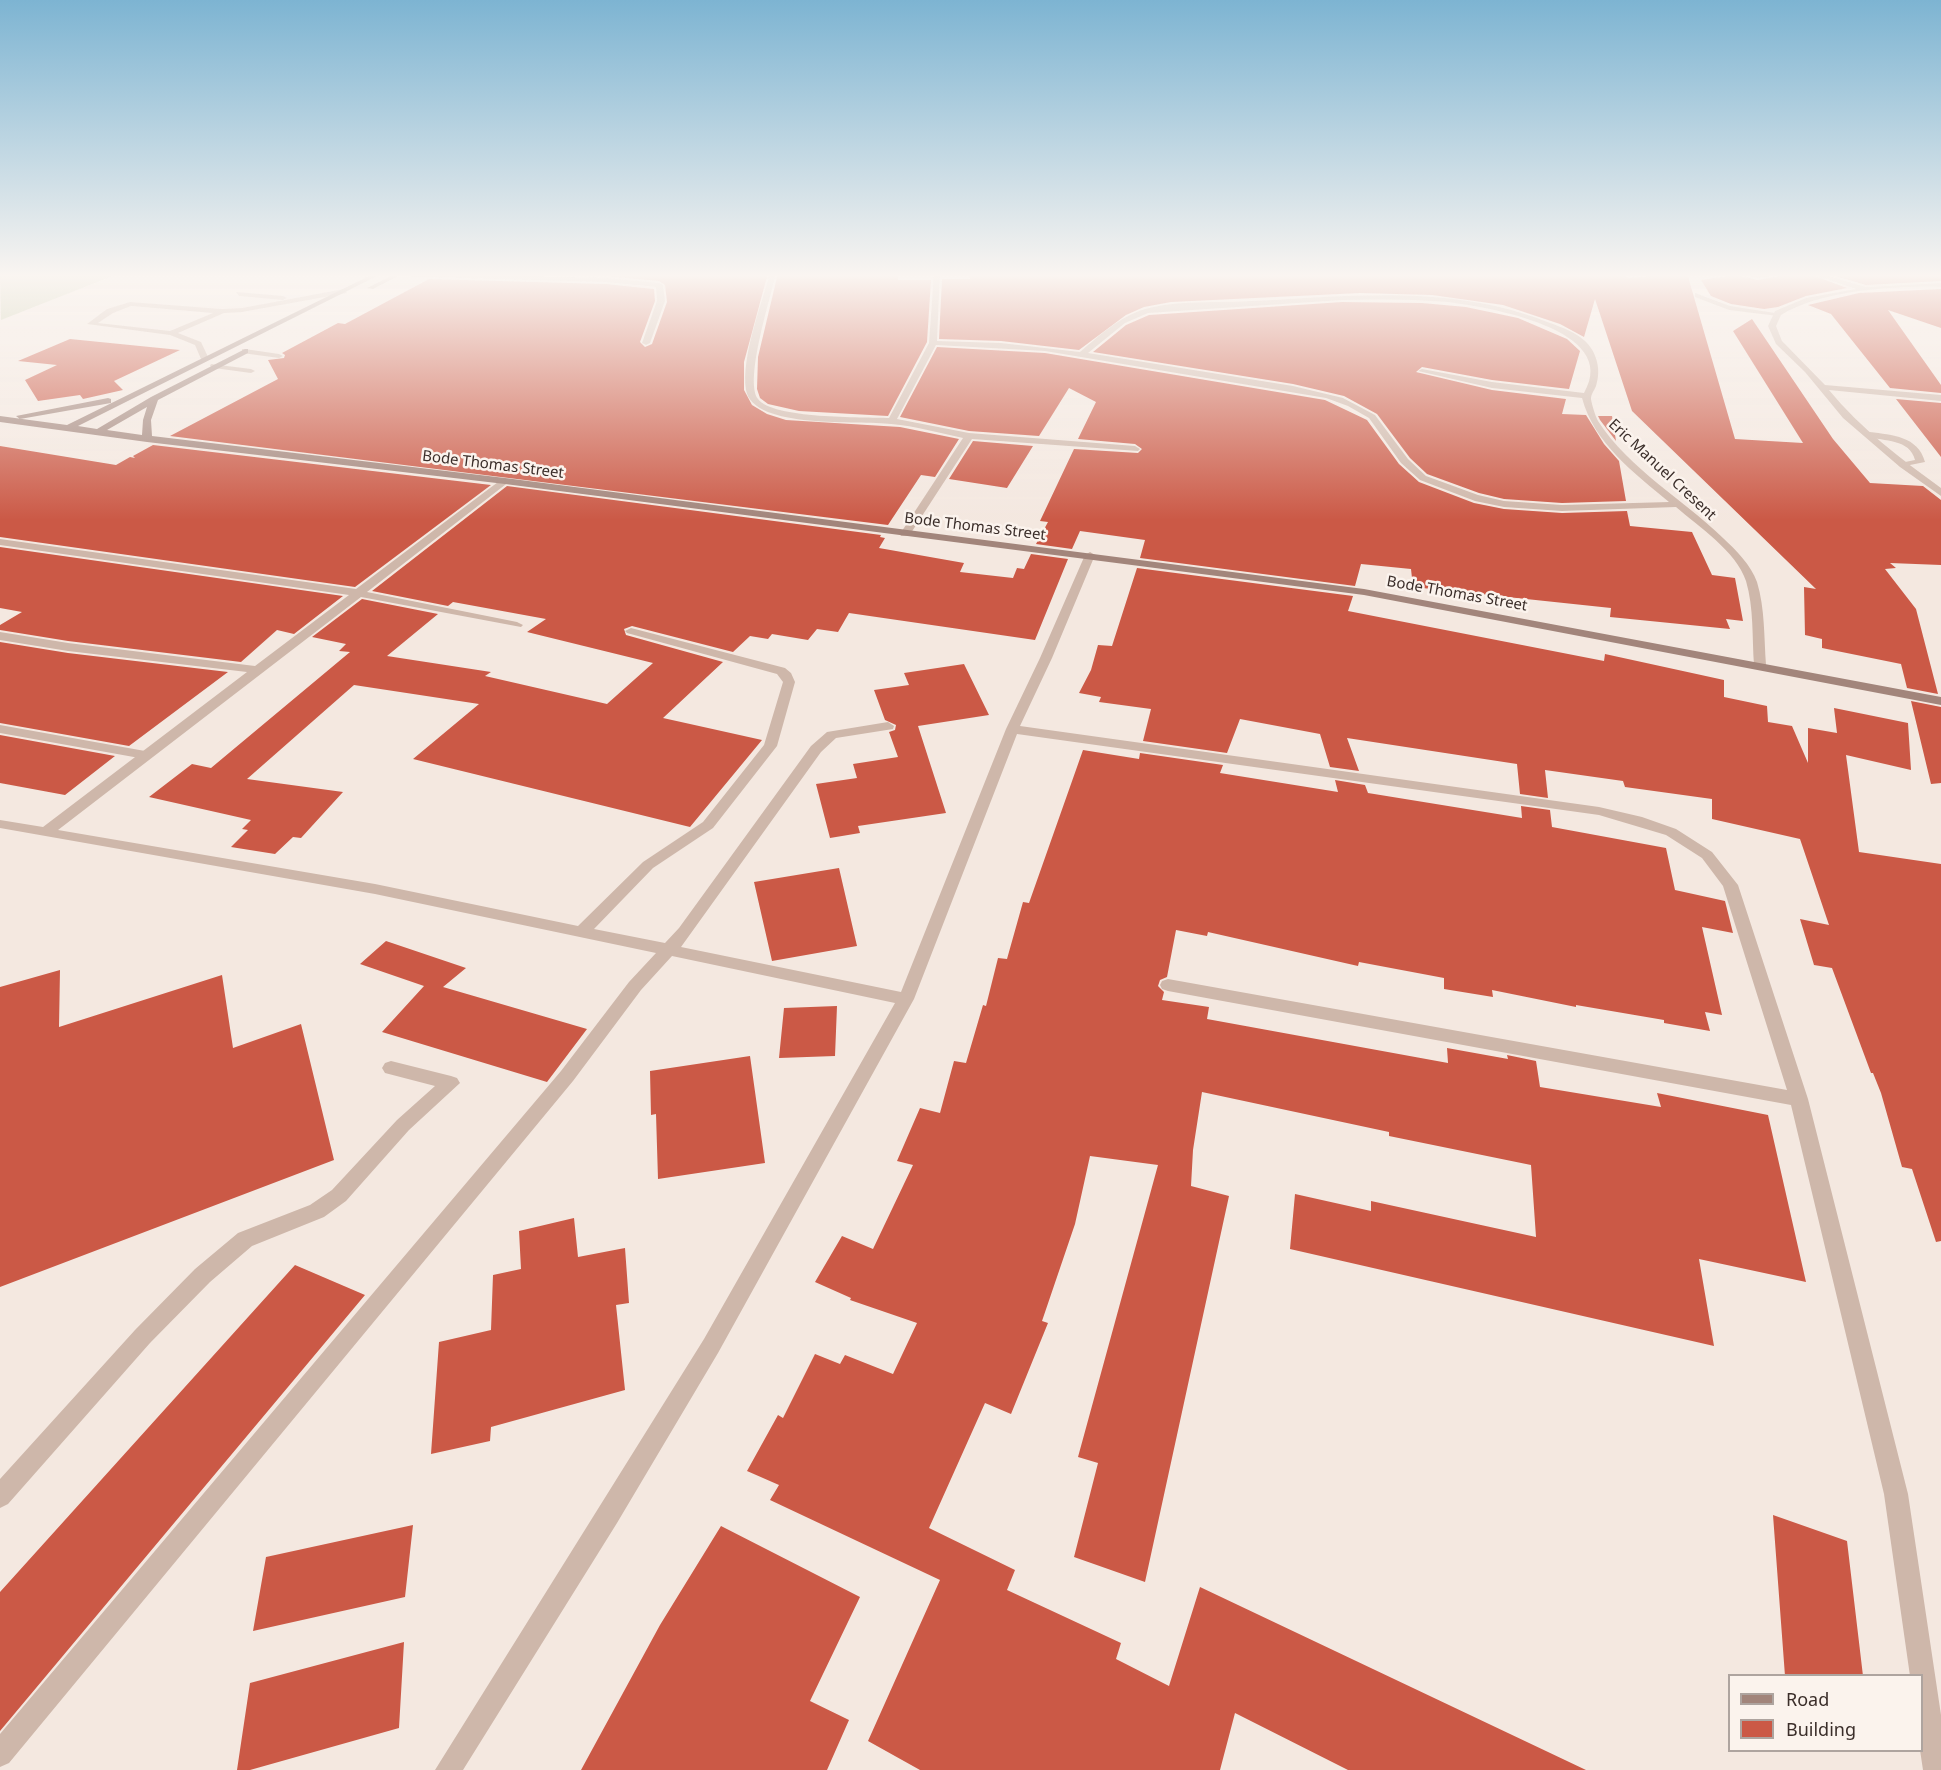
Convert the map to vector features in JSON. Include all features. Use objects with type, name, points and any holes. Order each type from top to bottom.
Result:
[{"type":"main road","points":[[66,429],[212,356]]},
{"type":"main road","points":[[98,432],[235,356]]},
{"type":"main road","points":[[0,419],[129,397]]},
{"type":"main road","points":[[147,439],[147,420],[154,399]]},
{"type":"main road","name":"Bode Thomas Street","points":[[0,419],[147,439],[506,480],[905,534],[1090,555],[1364,592],[1761,665],[1941,701]]},
{"type":"street","points":[[754,356],[751,395],[755,401],[777,413],[792,416],[892,422],[969,436],[1135,448]]},
{"type":"street","points":[[892,422],[926,356]]},
{"type":"street","points":[[1085,356],[1293,388],[1342,402],[1370,415],[1411,469],[1424,480],[1468,497],[1506,504],[1556,507],[1679,504]]},
{"type":"street","name":"Eric Manuel Cresent","points":[[1591,356],[1593,364],[1586,405],[1593,423],[1613,445],[1740,563],[1749,576],[1761,665]]},
{"type":"street","points":[[1794,356],[1846,416],[1903,465],[1941,493]]},
{"type":"street","points":[[214,366],[251,371]]},
{"type":"street","points":[[1422,371],[1492,385],[1586,396]]},
{"type":"street","points":[[1822,387],[1941,398]]},
{"type":"street","points":[[1870,435],[1897,439],[1914,447],[1919,454],[1920,462],[1903,465]]},
{"type":"street","points":[[905,534],[969,436]]},
{"type":"street","points":[[47,831],[506,480]]},
{"type":"street","points":[[0,542],[358,593],[516,625]]},
{"type":"street","points":[[448,1770],[609,1515],[711,1346],[778,1222],[906,999],[1011,729],[1046,657],[1090,555]]},
{"type":"street","points":[[583,930],[648,865],[708,825],[770,746],[789,682],[787,676],[781,671],[631,631]]},
{"type":"street","points":[[0,636],[68,647],[256,670]]},
{"type":"street","points":[[0,1754],[567,1076],[635,986],[671,949],[816,749],[832,735],[888,726]]},
{"type":"street","points":[[0,729],[145,755]]},
{"type":"street","points":[[1011,729],[1599,811],[1637,820],[1671,832],[1707,855],[1730,885],[1799,1099],[1896,1494],[1922,1674]]},
{"type":"street","points":[[0,824],[375,889],[583,930],[906,999]]},
{"type":"street","points":[[1168,985],[1799,1099]]},
{"type":"street","points":[[0,1496],[159,1320],[234,1248],[253,1233],[296,1220],[327,1205],[348,1188],[402,1125],[451,1083],[391,1068]]},
{"type":"street","points":[[1923,1680],[1936,1770]]},
{"type":"building","points":[[31,356],[168,356],[114,381],[123,390],[83,399],[80,395],[38,401],[25,380],[57,365],[18,361]]},
{"type":"building","points":[[285,356],[746,356],[744,390],[752,405],[767,414],[786,420],[900,427],[959,439],[935,477],[921,475],[888,525],[170,436],[278,379],[268,360],[284,358]]},
{"type":"building","points":[[920,356],[888,416],[799,411],[768,404],[760,398],[757,389],[758,357]]},
{"type":"building","points":[[932,356],[1060,356],[1325,400],[1367,420],[1399,464],[1419,482],[1474,503],[1504,509],[1562,513],[1627,511],[1630,526],[1692,532],[1712,575],[1735,578],[1743,621],[1726,619],[1730,629],[1610,617],[1611,608],[1413,587],[1411,569],[1361,564],[1355,586],[1140,558],[1145,540],[1080,531],[1072,549],[1036,544],[1048,522],[1040,521],[1074,449],[1138,453],[1142,449],[1135,444],[1078,439],[1096,402],[1069,388],[1039,436],[969,431],[900,417]]},
{"type":"building","points":[[1116,356],[1579,356],[1569,389],[1492,380],[1422,367],[1416,372],[1492,390],[1566,399],[1562,414],[1586,415],[1604,444],[1619,461],[1626,501],[1562,503],[1504,499],[1479,493],[1427,474],[1410,458],[1377,414],[1344,396],[1293,384]]},
{"type":"building","points":[[1614,356],[1711,356],[1735,439],[1803,443],[1748,356],[1777,356],[1833,439],[1870,483],[1923,486],[1941,500],[1941,565],[1890,563],[1896,568],[1885,569],[1916,609],[1938,694],[1907,688],[1901,664],[1822,648],[1822,639],[1805,635],[1804,587],[1816,589],[1632,411]]},
{"type":"building","points":[[1864,356],[1920,356],[1941,385],[1941,393],[1890,388]]},
{"type":"building","points":[[1896,399],[1941,403],[1941,457]]},
{"type":"building","points":[[1598,416],[1612,416],[1616,441],[1600,420]]},
{"type":"building","points":[[973,441],[1033,446],[1007,488],[949,479]]},
{"type":"building","points":[[153,445],[491,485],[355,587],[0,537],[0,446],[116,465],[130,457],[135,458],[133,456]]},
{"type":"building","points":[[507,486],[881,535],[880,537],[885,538],[879,548],[964,563],[960,572],[1013,578],[1017,568],[1024,569],[1031,554],[1068,559],[1035,640],[849,613],[838,632],[817,629],[808,640],[772,634],[768,639],[750,636],[733,652],[632,626],[624,629],[626,635],[723,662],[663,718],[762,740],[690,827],[413,759],[479,704],[354,685],[247,779],[343,792],[301,838],[293,837],[275,854],[231,847],[248,830],[242,829],[251,820],[149,797],[192,764],[211,768],[350,652],[339,651],[346,644],[312,637],[362,599],[438,614],[387,656],[491,672],[485,676],[607,704],[653,663],[527,632],[546,619],[453,602],[448,606],[372,591]]},
{"type":"building","points":[[0,547],[343,596],[294,634],[277,630],[241,662],[68,641],[0,630],[0,625],[22,612],[0,608]]},
{"type":"building","points":[[1137,568],[1353,596],[1348,611],[1604,661],[1605,654],[1724,680],[1724,697],[1767,706],[1768,722],[1792,726],[1808,763],[1808,728],[1837,733],[1834,708],[1908,723],[1911,770],[1846,755],[1859,852],[1941,864],[1941,1241],[1936,1242],[1912,1169],[1902,1167],[1881,1093],[1871,1073],[1832,968],[1814,965],[1800,919],[1829,925],[1800,839],[1712,819],[1712,799],[1625,787],[1623,781],[1545,770],[1548,798],[1520,794],[1517,764],[1347,738],[1359,771],[1330,767],[1320,734],[1240,719],[1227,753],[1143,741],[1151,709],[1099,702],[1101,697],[1079,693],[1091,670],[1098,645],[1112,646]]},
{"type":"building","points":[[0,642],[68,653],[228,672],[129,746],[0,723]]},
{"type":"building","points":[[964,664],[989,715],[918,726],[946,813],[858,826],[860,833],[830,838],[816,784],[857,778],[853,764],[898,757],[889,732],[895,730],[896,725],[885,720],[874,690],[909,685],[904,673]]},
{"type":"building","points":[[1911,701],[1941,707],[1941,783],[1931,784]]},
{"type":"building","points":[[0,735],[115,756],[65,795],[0,783]]},
{"type":"building","points":[[1083,750],[1139,759],[1140,753],[1223,765],[1220,773],[1338,792],[1335,780],[1365,785],[1368,793],[1522,818],[1521,806],[1550,810],[1552,827],[1666,848],[1675,890],[1725,901],[1733,933],[1702,927],[1722,1015],[1705,1012],[1710,1031],[1664,1023],[1664,1020],[1576,1005],[1576,1007],[1492,990],[1493,997],[1444,989],[1444,978],[1359,962],[1358,966],[1208,932],[1207,936],[1176,930],[1167,977],[1160,980],[1158,986],[1164,992],[1162,1000],[1209,1007],[1207,1019],[1448,1063],[1447,1048],[1508,1059],[1507,1055],[1536,1061],[1540,1087],[1661,1107],[1657,1093],[1768,1115],[1806,1282],[1699,1259],[1714,1346],[1290,1249],[1295,1194],[1371,1211],[1371,1201],[1536,1237],[1531,1165],[1389,1136],[1389,1132],[1202,1092],[1193,1150],[1191,1186],[1229,1196],[1145,1582],[1074,1557],[1098,1463],[1078,1457],[1158,1165],[1090,1156],[1075,1224],[1042,1321],[1048,1323],[1011,1414],[985,1403],[929,1528],[1015,1570],[1007,1590],[1121,1643],[1116,1659],[1169,1686],[1200,1587],[1586,1770],[1348,1770],[1235,1713],[1220,1770],[920,1770],[868,1741],[940,1580],[770,1500],[779,1485],[747,1471],[778,1415],[783,1418],[815,1354],[840,1364],[845,1355],[893,1374],[917,1323],[850,1300],[851,1298],[815,1282],[842,1236],[873,1249],[913,1165],[897,1161],[920,1108],[940,1113],[954,1061],[966,1063],[983,1005],[986,1006],[998,958],[1007,959],[1023,902],[1029,903]]},
{"type":"building","points":[[839,868],[857,946],[772,961],[754,882]]},
{"type":"building","points":[[386,941],[466,968],[443,987],[587,1029],[547,1082],[382,1032],[424,986],[360,964]]},
{"type":"building","points":[[60,970],[59,1027],[222,975],[233,1048],[301,1024],[334,1160],[0,1287],[0,987]]},
{"type":"building","points":[[837,1006],[835,1056],[779,1058],[784,1008]]},
{"type":"building","points":[[750,1056],[765,1163],[658,1179],[656,1114],[651,1115],[650,1071]]},
{"type":"building","points":[[574,1218],[578,1257],[625,1248],[629,1303],[616,1305],[625,1390],[491,1427],[490,1441],[431,1454],[439,1342],[491,1330],[493,1275],[521,1269],[519,1231]]},
{"type":"building","points":[[295,1265],[365,1295],[0,1731],[0,1592]]},
{"type":"building","points":[[1773,1515],[1847,1541],[1863,1674],[1785,1674]]},
{"type":"building","points":[[413,1525],[405,1597],[253,1631],[266,1557]]},
{"type":"building","points":[[721,1526],[860,1597],[810,1701],[849,1720],[827,1770],[581,1770],[660,1625]]},
{"type":"building","points":[[404,1642],[399,1728],[250,1770],[237,1770],[250,1683]]}]
